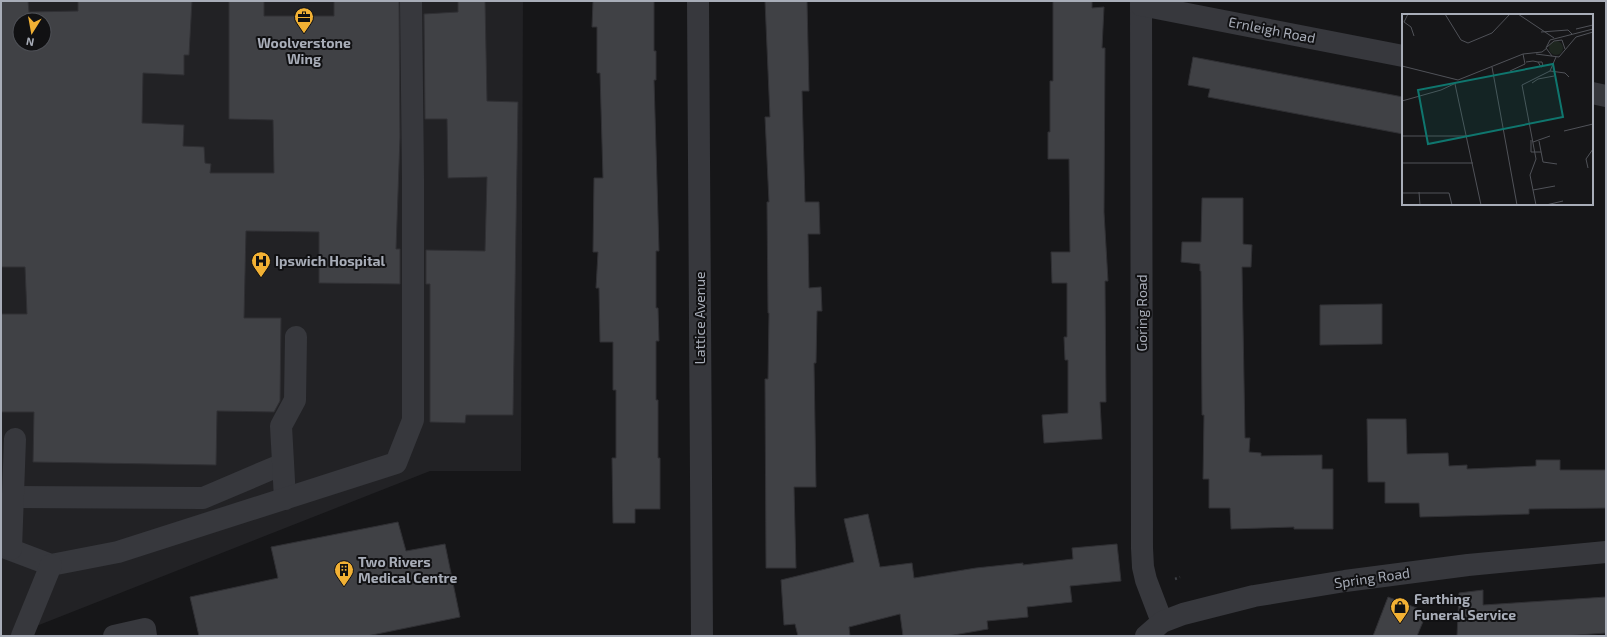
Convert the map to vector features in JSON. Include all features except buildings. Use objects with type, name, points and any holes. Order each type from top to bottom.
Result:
[{"type":"street","points":[[15,439],[13,497],[6,548],[51,565],[118,552],[396,462],[413,420],[414,179],[411,1]]},
{"type":"street","name":"Lattice Avenue","points":[[698,1],[702,636]]},
{"type":"street","name":"Ernleigh Road","points":[[1141,3],[1402,56]]},
{"type":"street","name":"Goring Road","points":[[1141,3],[1142,548],[1143,567],[1154,629]]},
{"type":"street","points":[[1593,93],[1606,96]]},
{"type":"street","points":[[285,499],[281,426],[295,400],[296,337]]},
{"type":"street","points":[[13,497],[203,498],[283,464]]},
{"type":"street","name":"Spring Road","points":[[1154,629],[1183,614],[1254,596],[1345,581],[1468,565],[1606,552]]},
{"type":"street","points":[[22,636],[51,565]]},
{"type":"street","points":[[114,636],[145,629],[146,636]]},
{"type":"shaded area","name":"Ipswich Hospital","points":[[1,1],[523,1],[521,471],[430,471],[11,636],[1,636]]},
{"type":"place","name":"Woolverstone Wing","points":[[304,34]]},
{"type":"place","name":"Ipswich Hospital","points":[[261,278]]},
{"type":"place","name":"Two Rivers Medical Centre","points":[[344,587]]},
{"type":"place","name":"Farthing Funeral Service","points":[[1400,624]]}]
